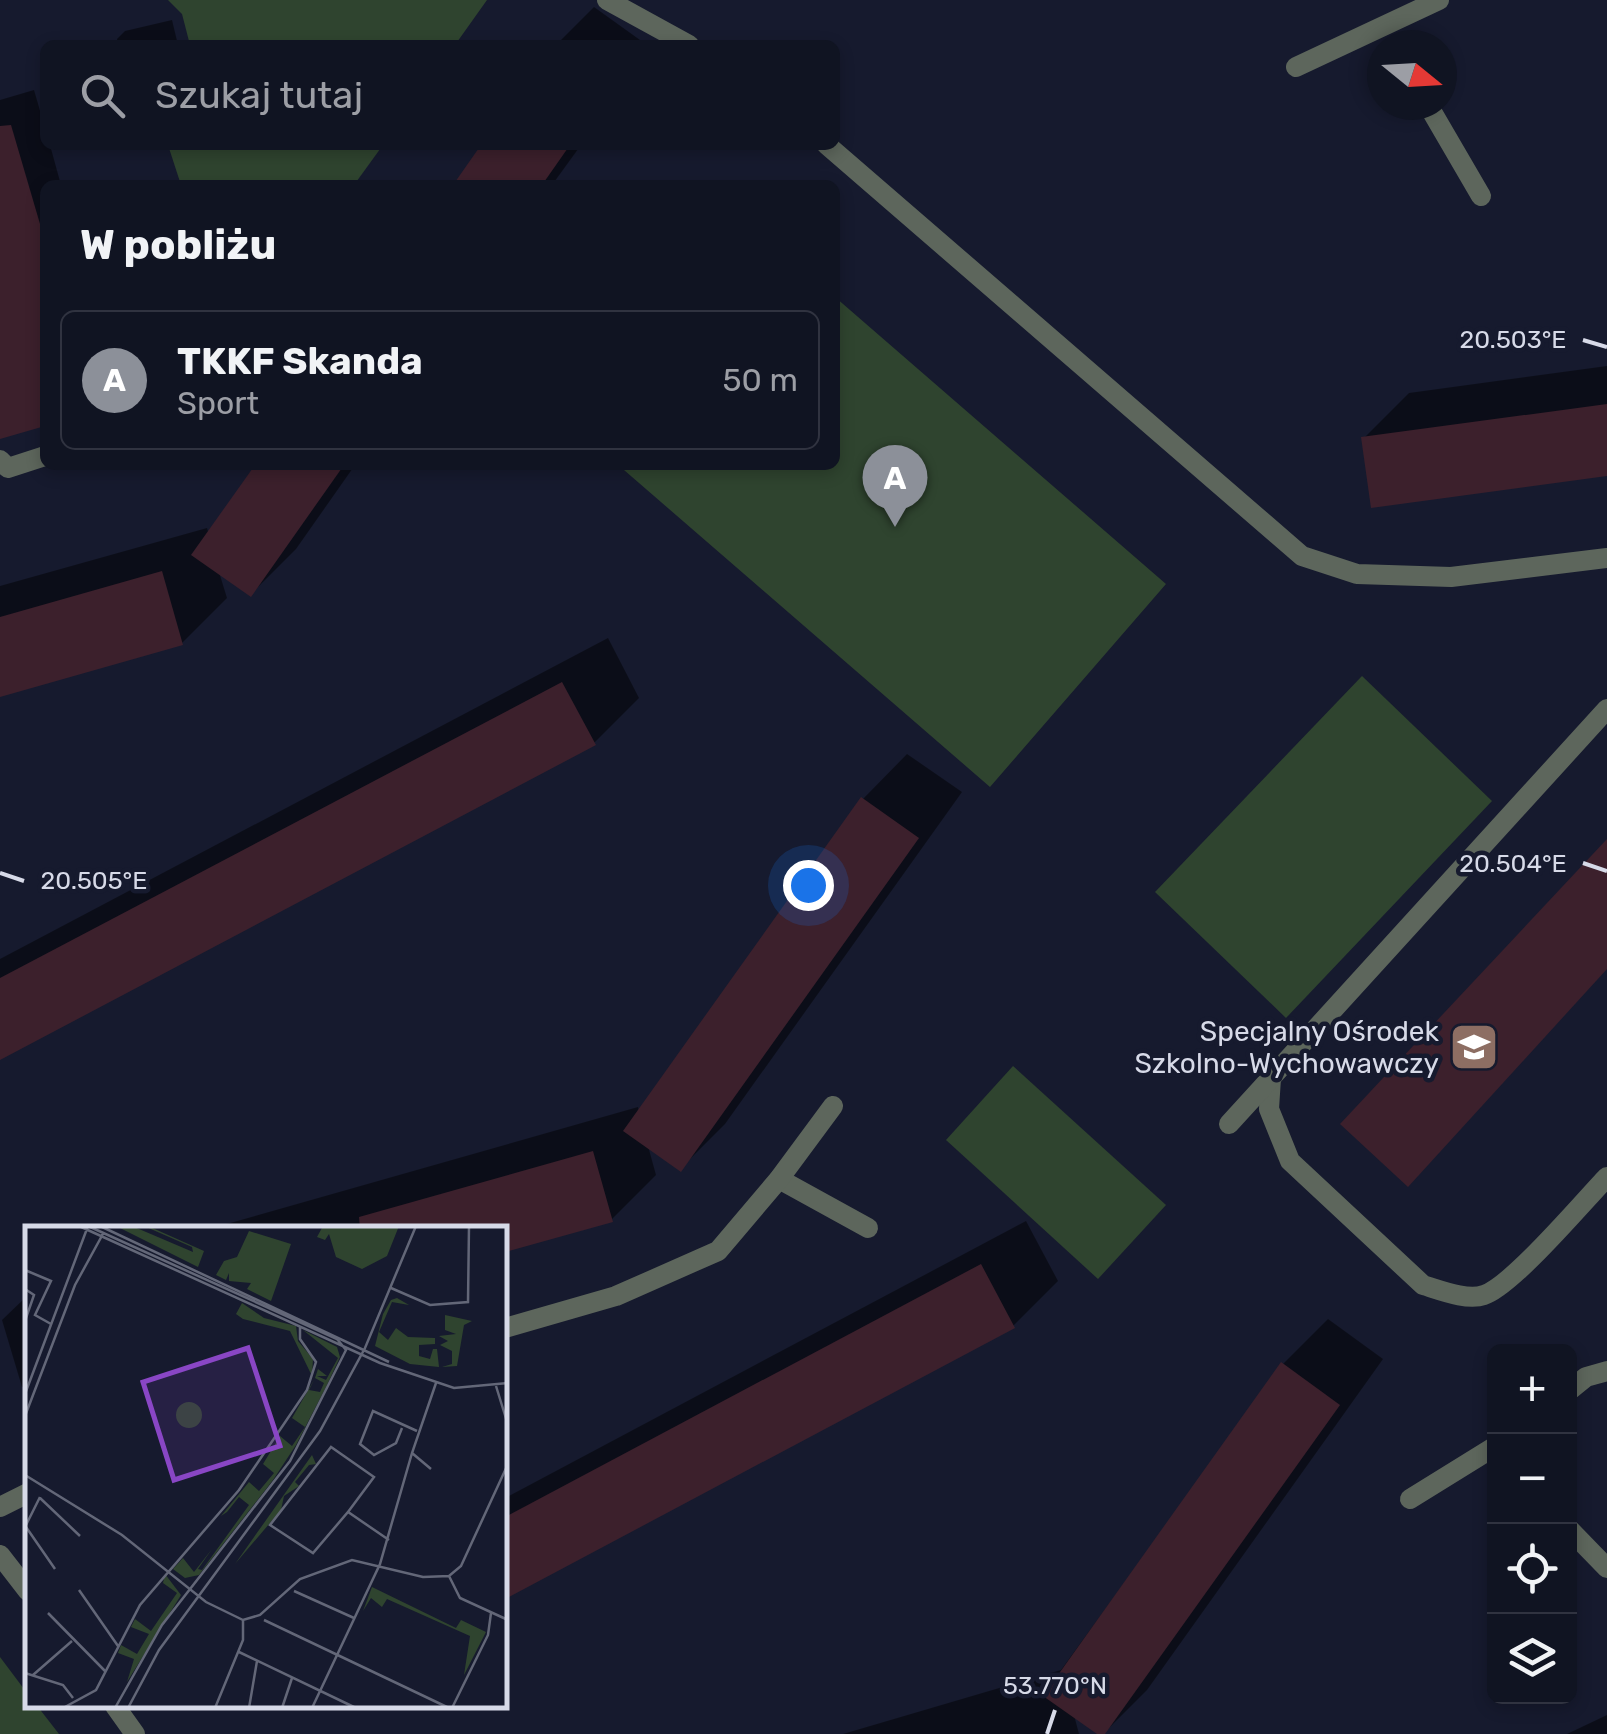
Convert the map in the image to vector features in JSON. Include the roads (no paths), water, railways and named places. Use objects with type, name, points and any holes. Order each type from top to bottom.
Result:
[{"type":"street","points":[[607,0],[680,40]]},
{"type":"street","points":[[1396,30],[1439,0]]},
{"type":"street","points":[[1296,67],[1367,43]]},
{"type":"street","points":[[1437,120],[1480,196]]},
{"type":"street","points":[[833,150],[1302,556],[1356,574],[1451,577],[1607,558]]},
{"type":"street","points":[[0,460],[8,468],[40,458]]},
{"type":"street","points":[[1230,1124],[1607,709]]},
{"type":"street","points":[[1271,1078],[1270,1109],[1290,1162],[1423,1285],[1482,1296],[1509,1279],[1607,1177]]},
{"type":"street","points":[[508,1327],[616,1296],[718,1251],[779,1179],[833,1106]]},
{"type":"street","points":[[779,1179],[868,1228]]},
{"type":"street","points":[[1577,1384],[1586,1377],[1607,1371]]},
{"type":"street","points":[[1410,1498],[1487,1453]]},
{"type":"street","points":[[0,1507],[25,1494]]},
{"type":"street","points":[[1577,1537],[1607,1568]]},
{"type":"street","points":[[0,1555],[25,1587]]},
{"type":"street","points":[[116,1709],[136,1734]]},
{"type":"place","name":"TKKF Skanda","points":[[895,527]]},
{"type":"place","name":"Specjalny Ośrodek Szkolno-Wychowawczy","points":[[1474,1047]]}]
